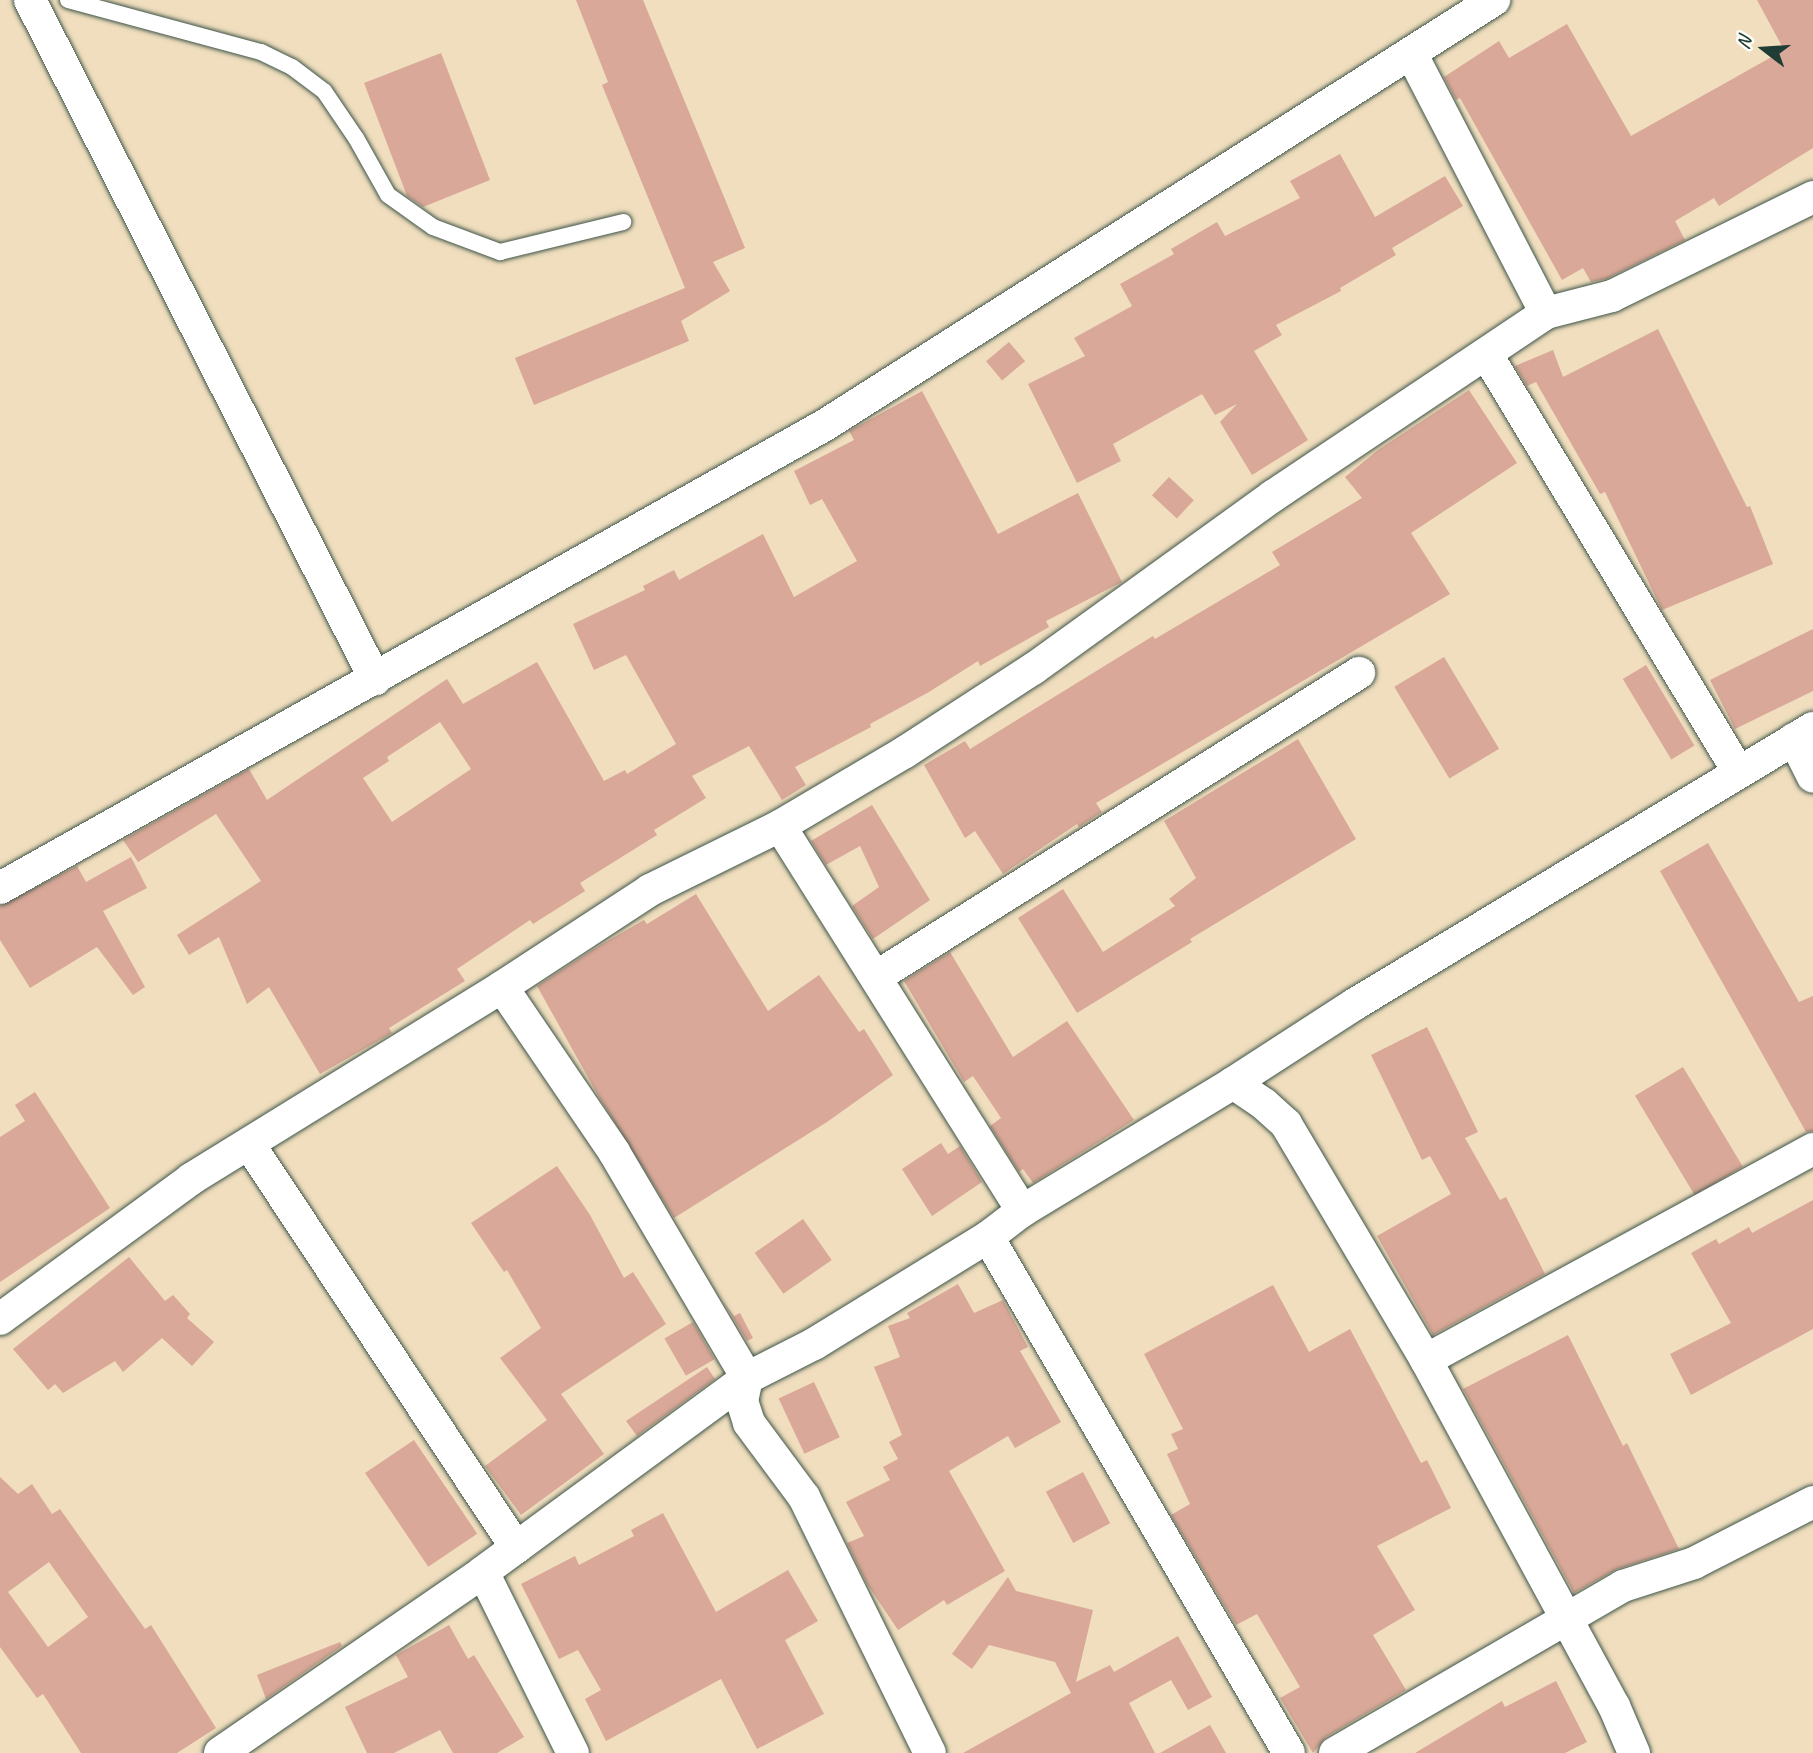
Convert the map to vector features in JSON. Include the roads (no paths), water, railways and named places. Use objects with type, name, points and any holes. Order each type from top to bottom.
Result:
[{"type":"street","points":[[30,0],[375,679]]},
{"type":"street","points":[[0,888],[825,425],[1494,0]]},
{"type":"street","points":[[1411,53],[1546,313]]},
{"type":"street","points":[[0,1319],[191,1179],[502,987],[650,890],[780,826],[905,752],[1033,669],[1273,496],[1546,313],[1612,296],[1813,197]]},
{"type":"street","points":[[1487,355],[1738,771]]},
{"type":"street","points":[[876,977],[1359,673]]},
{"type":"street","points":[[220,1753],[483,1572],[747,1378],[814,1344],[988,1237],[1021,1211],[1233,1083],[1355,1004],[1804,733],[1813,777]]},
{"type":"street","points":[[780,826],[1021,1211]]},
{"type":"street","points":[[502,987],[614,1152],[747,1378],[742,1401],[749,1423],[804,1497],[930,1753]]},
{"type":"street","points":[[1233,1083],[1264,1104],[1286,1124],[1426,1360],[1563,1618],[1614,1706],[1634,1753]]},
{"type":"street","points":[[249,1144],[516,1548]]},
{"type":"street","points":[[1426,1360],[1813,1149]]},
{"type":"street","points":[[988,1237],[1289,1753]]},
{"type":"street","points":[[1335,1753],[1563,1618],[1623,1586],[1694,1563],[1813,1502]]},
{"type":"street","points":[[483,1572],[573,1753]]},
{"type":"lane","points":[[68,0],[261,52],[292,67],[324,91],[356,138],[388,195],[433,228],[500,252],[623,222]]}]
